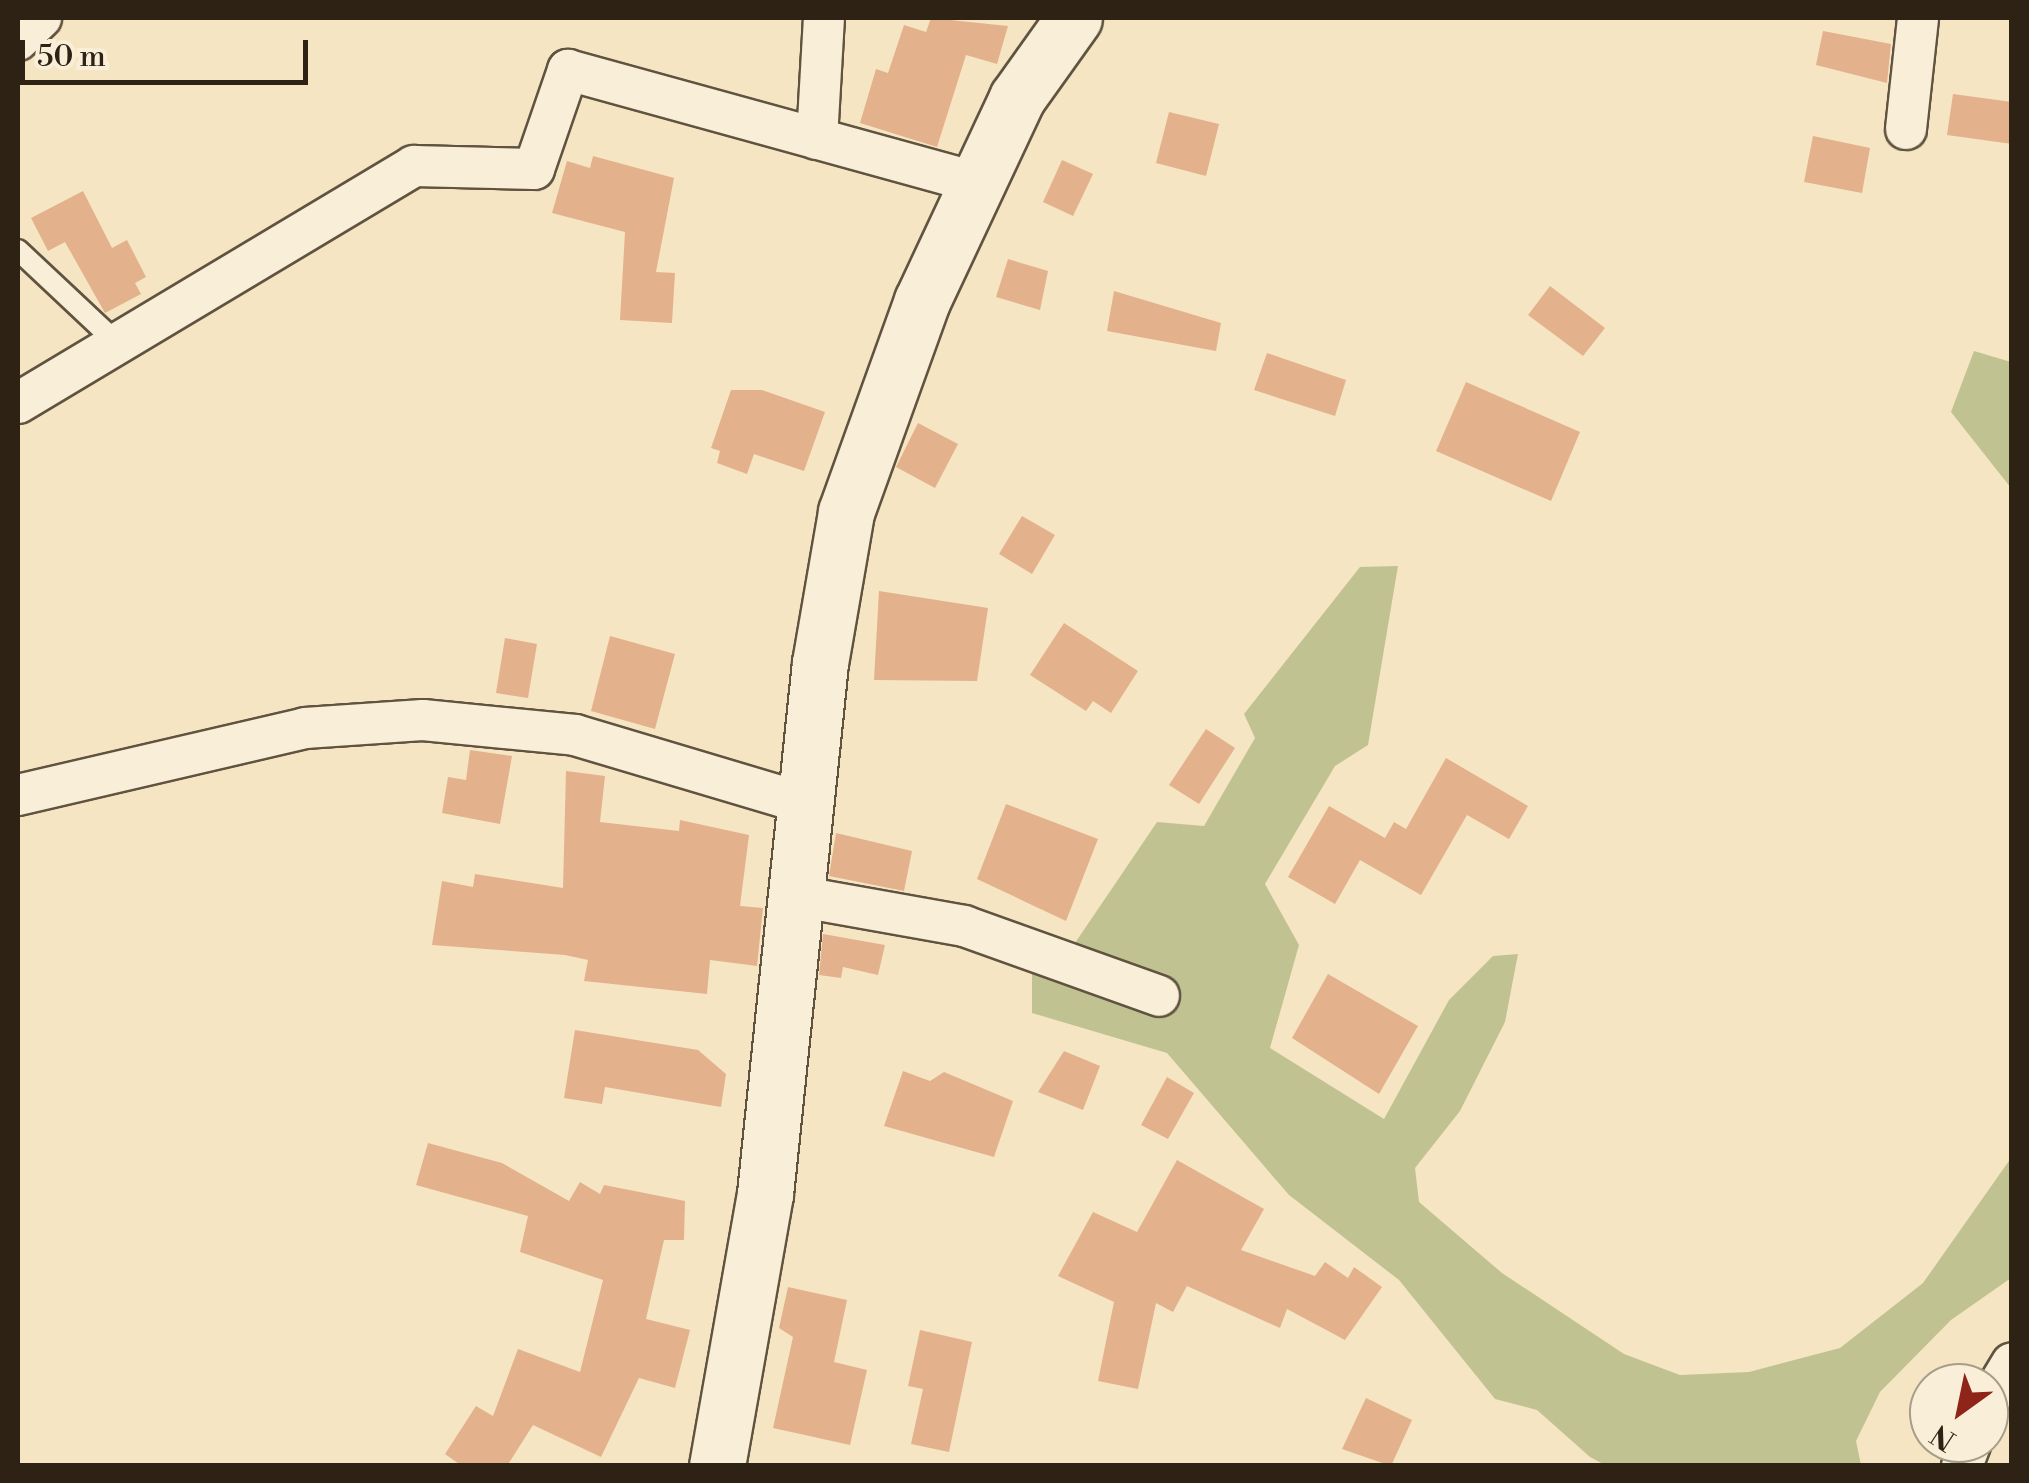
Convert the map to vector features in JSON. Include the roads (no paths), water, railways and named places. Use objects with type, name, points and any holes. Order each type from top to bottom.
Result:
[{"type":"street","points":[[18,40],[41,18]]},
{"type":"street","points":[[817,139],[824,18]]},
{"type":"street","points":[[717,1466],[766,1194],[806,804],[846,512],[922,301],[1017,98],[1074,18]]},
{"type":"street","points":[[1906,129],[1918,18]]},
{"type":"street","points":[[18,402],[414,166],[534,169],[568,70],[977,183]]},
{"type":"street","points":[[18,795],[305,728],[423,720],[576,735],[806,804]]},
{"type":"street","points":[[796,896],[964,926],[1158,996]]},
{"type":"lane","points":[[18,250],[117,343]]}]
